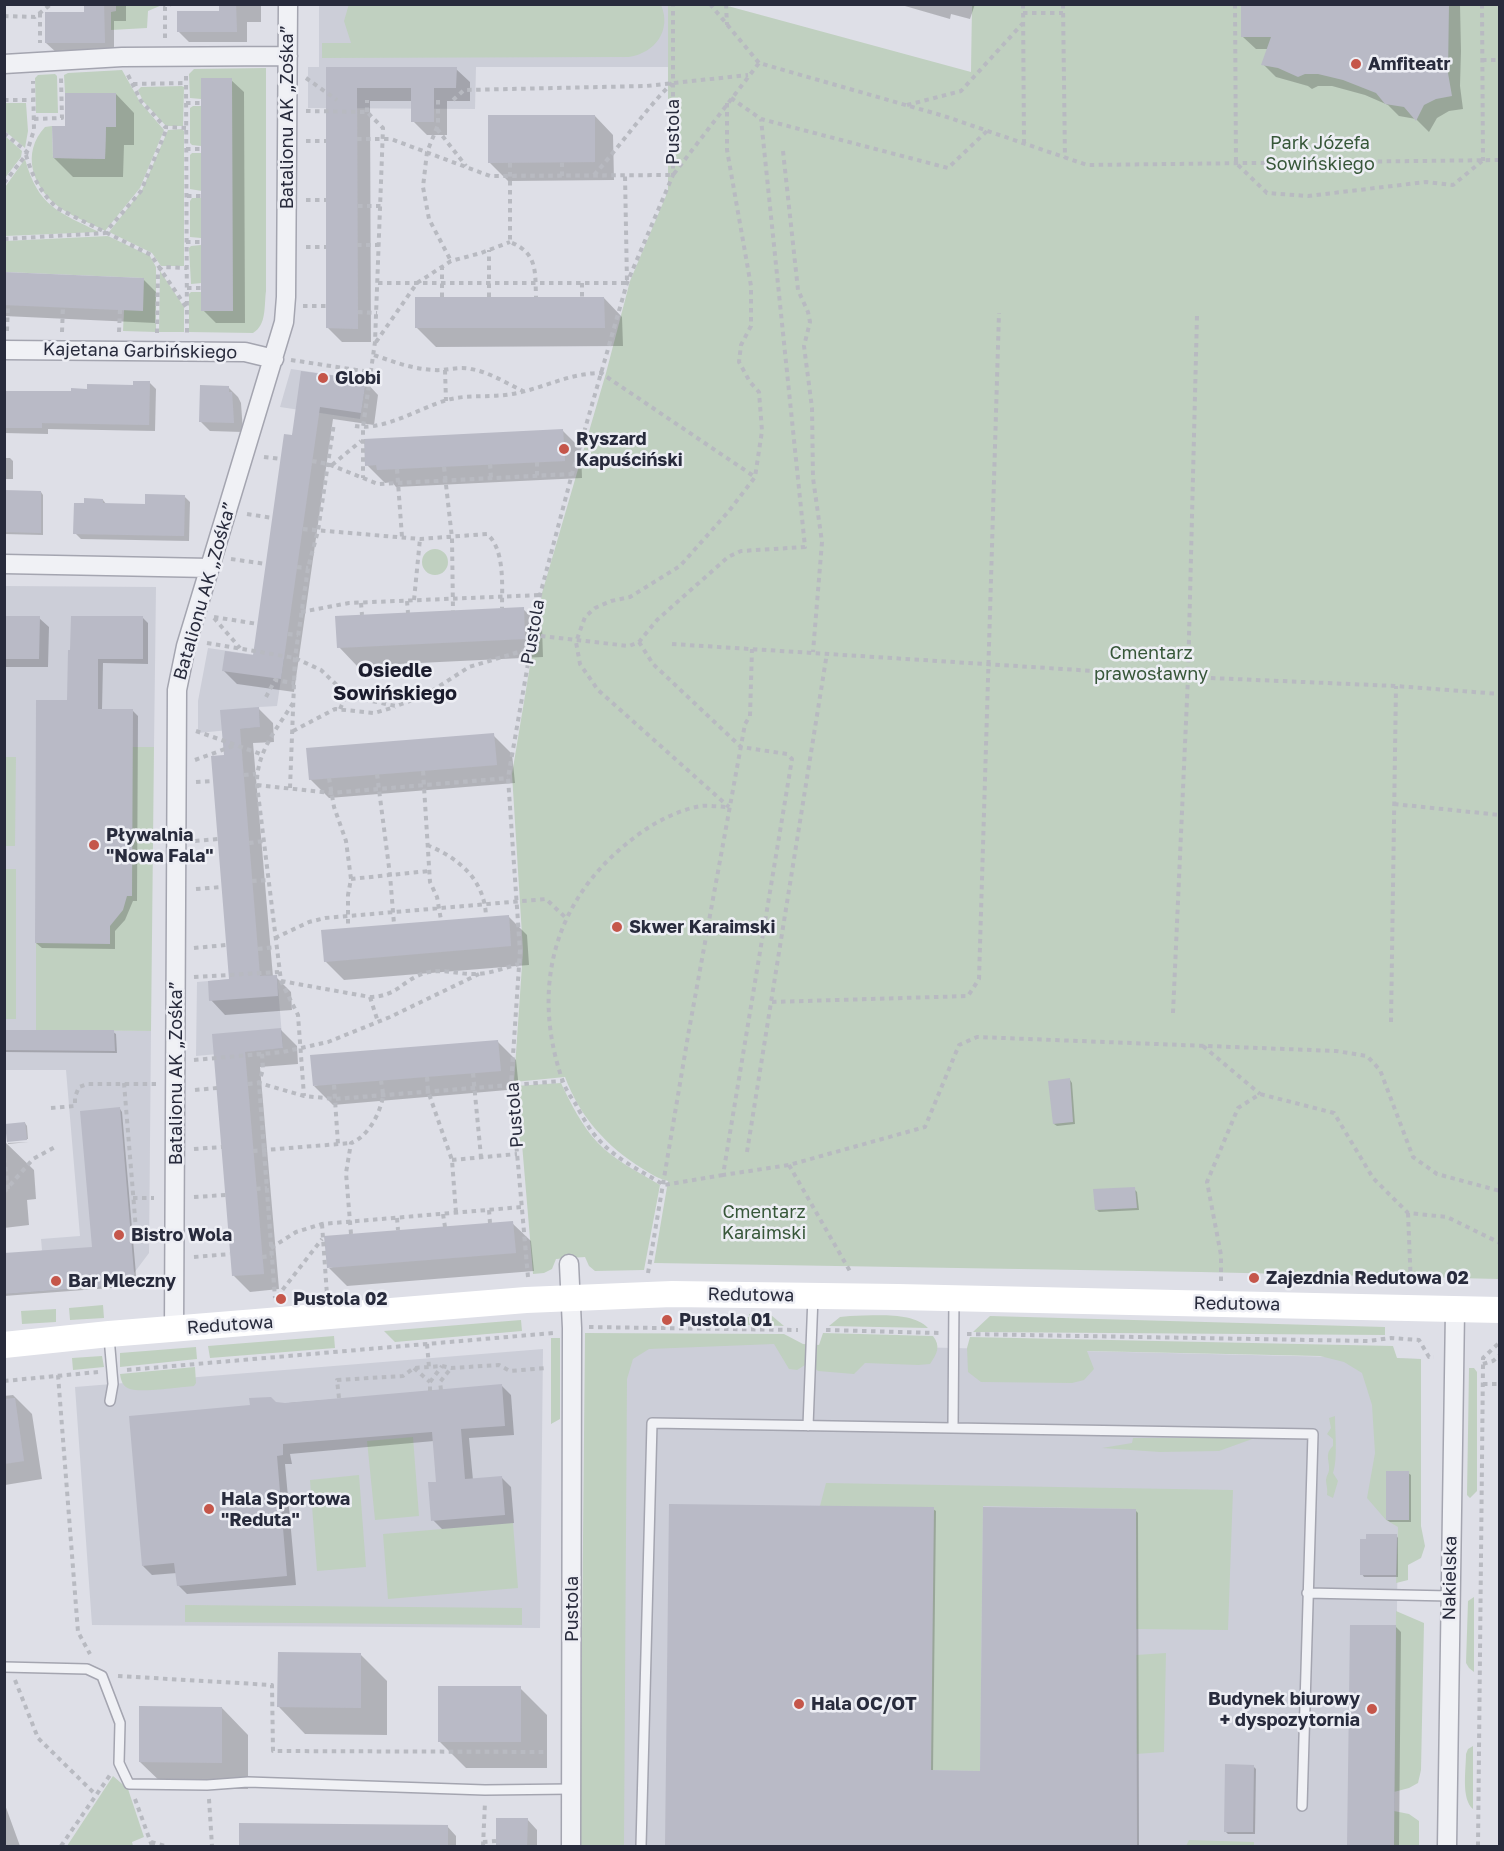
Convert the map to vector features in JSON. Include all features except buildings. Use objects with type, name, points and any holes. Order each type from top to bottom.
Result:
[{"type":"street","name":"Batalionu AK „Zośka”","points":[[174,1329],[177,690],[186,646],[210,568],[282,360],[286,297],[288,4]]},
{"type":"street","points":[[4,64],[165,57],[288,56]]},
{"type":"street","name":"Kajetana Garbińskiego","points":[[6,341],[245,352],[282,360]]},
{"type":"street","points":[[4,564],[210,568]]},
{"type":"street","name":"Pustola","points":[[569,1264],[572,1328],[571,1846]]},
{"type":"street","name":"Redutowa","points":[[4,1345],[109,1334],[571,1298],[672,1294],[1500,1310]]},
{"type":"street","name":"Nakielska","points":[[1447,1846],[1455,1310]]},
{"type":"lane","points":[[808,1426],[813,1296]]},
{"type":"lane","points":[[953,1428],[954,1298]]},
{"type":"lane","points":[[109,1334],[113,1384],[110,1401]]},
{"type":"lane","points":[[641,1846],[652,1424],[1313,1434],[1302,1806]]},
{"type":"lane","points":[[1307,1593],[1450,1596]]},
{"type":"lane","points":[[7,1668],[87,1669],[102,1676],[120,1723],[118,1763],[129,1784],[207,1785],[248,1782],[485,1790],[572,1789]]},
{"type":"path","points":[[4,16],[35,17],[51,4]]},
{"type":"path","points":[[165,57],[165,7],[171,4]]},
{"type":"path","name":"Pustola","points":[[528,1278],[511,1084],[519,964],[508,778],[540,595],[572,474],[627,283],[673,175],[673,4]]},
{"type":"path","points":[[710,4],[759,63],[907,106],[1087,165],[1237,165],[1500,160]]},
{"type":"path","points":[[726,4],[727,25]]},
{"type":"path","points":[[1023,4],[1024,144]]},
{"type":"path","points":[[1063,4],[1065,158]]},
{"type":"path","points":[[1235,4],[1237,165],[1267,193],[1308,196],[1426,182],[1453,185],[1483,161]]},
{"type":"path","points":[[1482,4],[1483,161]]},
{"type":"path","points":[[4,183],[26,153],[34,130],[33,100],[40,13]]},
{"type":"path","points":[[1023,13],[1063,13]]},
{"type":"path","points":[[907,106],[961,91],[1023,23]]},
{"type":"path","points":[[186,57],[187,336]]},
{"type":"path","points":[[1482,60],[1500,60]]},
{"type":"path","points":[[34,119],[62,118],[60,61]]},
{"type":"path","points":[[357,139],[391,139],[490,176],[673,175],[759,63]]},
{"type":"path","points":[[125,67],[141,101],[167,128],[186,128]]},
{"type":"path","points":[[453,100],[464,90],[624,87],[748,75]]},
{"type":"path","points":[[305,78],[337,100]]},
{"type":"path","points":[[594,176],[636,126],[651,104],[673,82]]},
{"type":"path","points":[[133,84],[186,83]]},
{"type":"path","points":[[4,100],[33,100]]},
{"type":"path","points":[[367,100],[367,112]]},
{"type":"path","points":[[438,100],[436,128],[424,169],[425,203],[436,234],[451,261]]},
{"type":"path","points":[[729,100],[761,119],[948,168],[987,131]]},
{"type":"path","points":[[729,100],[727,150],[751,286],[751,326],[741,345],[739,362],[750,382],[759,392],[762,431],[754,477],[729,511],[680,566],[630,597],[611,601],[595,608],[585,618],[576,640],[580,664],[598,690],[729,807]]},
{"type":"path","points":[[186,103],[201,103]]},
{"type":"path","points":[[305,111],[367,112],[383,128],[377,313],[374,355],[363,427],[363,478]]},
{"type":"path","points":[[532,635],[629,646],[639,642],[657,620],[728,557],[741,551],[805,547],[761,119]]},
{"type":"path","points":[[4,238],[105,233],[141,190],[167,128]]},
{"type":"path","points":[[436,128],[467,168]]},
{"type":"path","points":[[4,133],[26,153],[30,172],[47,199],[57,208],[151,255],[187,308]]},
{"type":"path","points":[[305,141],[326,141]]},
{"type":"path","points":[[186,149],[201,149]]},
{"type":"path","points":[[783,151],[798,290],[810,322],[804,346],[812,408],[813,478],[822,542],[813,652]]},
{"type":"path","points":[[562,162],[562,176]]},
{"type":"path","points":[[510,163],[510,242]]},
{"type":"path","points":[[378,283],[627,283],[625,175]]},
{"type":"path","points":[[187,196],[201,196]]},
{"type":"path","points":[[305,200],[326,200]]},
{"type":"path","points":[[357,206],[381,206]]},
{"type":"path","points":[[186,242],[202,242]]},
{"type":"path","points":[[375,342],[417,283],[451,261],[510,242],[525,250],[530,256],[535,272],[536,297]]},
{"type":"path","points":[[357,245],[379,245]]},
{"type":"path","points":[[305,246],[326,247]]},
{"type":"path","points":[[489,250],[489,297]]},
{"type":"path","points":[[442,265],[442,297]]},
{"type":"path","points":[[160,269],[187,268]]},
{"type":"path","points":[[157,336],[158,271],[160,269]]},
{"type":"path","points":[[582,283],[582,297]]},
{"type":"path","points":[[187,288],[201,288]]},
{"type":"path","points":[[6,341],[8,305]]},
{"type":"path","points":[[303,306],[326,306]]},
{"type":"path","points":[[62,335],[63,307]]},
{"type":"path","points":[[119,336],[120,310]]},
{"type":"path","points":[[358,312],[377,313]]},
{"type":"path","points":[[772,1002],[968,996],[979,979],[999,313]]},
{"type":"path","points":[[1173,1013],[1188,677],[1197,315]]},
{"type":"path","points":[[374,355],[436,371],[457,367],[477,370],[524,391]]},
{"type":"path","points":[[282,360],[370,372]]},
{"type":"path","points":[[445,370],[446,401]]},
{"type":"path","points":[[355,426],[363,427],[403,418],[458,398],[512,394],[577,375],[601,373],[754,477]]},
{"type":"path","points":[[290,788],[295,658],[308,568],[318,531],[330,464],[334,423]]},
{"type":"path","points":[[330,464],[362,441]]},
{"type":"path","points":[[261,456],[281,459]]},
{"type":"path","points":[[312,461],[330,464],[378,484],[572,474]]},
{"type":"path","points":[[537,462],[537,476]]},
{"type":"path","points":[[490,464],[491,478]]},
{"type":"path","points":[[444,466],[452,538],[453,610]]},
{"type":"path","points":[[398,469],[402,537]]},
{"type":"path","points":[[244,514],[273,518]]},
{"type":"path","points":[[303,529],[420,539],[487,534],[497,548],[500,562],[502,608]]},
{"type":"path","points":[[414,600],[420,539]]},
{"type":"path","points":[[231,559],[266,564]]},
{"type":"path","points":[[297,567],[308,568]]},
{"type":"path","points":[[301,612],[361,603],[540,595]]},
{"type":"path","points":[[407,601],[408,613]]},
{"type":"path","points":[[361,603],[362,615]]},
{"type":"path","points":[[240,649],[213,617],[258,624]]},
{"type":"path","points":[[288,634],[298,635]]},
{"type":"path","points":[[639,642],[653,664],[741,747],[787,754],[792,759],[723,1175]]},
{"type":"path","points":[[206,643],[295,658],[321,670],[347,693],[357,698],[396,706]]},
{"type":"path","points":[[672,644],[1188,677],[1396,686],[1500,694]]},
{"type":"path","points":[[292,731],[334,709],[374,713],[384,711],[424,696],[469,668],[530,649]]},
{"type":"path","points":[[647,1273],[729,807],[745,724],[750,716],[752,649]]},
{"type":"path","points":[[747,1152],[827,653]]},
{"type":"path","points":[[266,697],[275,680],[294,683]]},
{"type":"path","points":[[1391,1022],[1396,686]]},
{"type":"path","points":[[340,710],[347,693]]},
{"type":"path","points":[[293,703],[261,754],[257,763],[256,785],[280,981],[298,1015],[304,1096]]},
{"type":"path","points":[[195,731],[261,754]]},
{"type":"path","points":[[195,760],[237,745]]},
{"type":"path","points":[[423,771],[429,882],[434,889],[441,920]]},
{"type":"path","points":[[244,776],[256,774]]},
{"type":"path","points":[[377,774],[394,924]]},
{"type":"path","points":[[329,778],[331,793],[346,841],[351,879],[348,928]]},
{"type":"path","points":[[256,785],[331,793],[508,778]]},
{"type":"path","points":[[195,782],[213,781]]},
{"type":"path","points":[[1394,804],[1500,815]]},
{"type":"path","points":[[729,807],[703,806],[680,813],[657,823],[606,860],[591,877],[566,918],[553,953],[547,1000],[549,1028],[562,1081],[600,1142],[628,1163],[664,1185],[789,1165],[925,1127],[959,1045],[977,1037],[1336,1051],[1367,1056],[1380,1070],[1413,1157],[1437,1174],[1500,1191]]},
{"type":"path","points":[[195,842],[218,839]]},
{"type":"path","points":[[249,843],[264,841]]},
{"type":"path","points":[[427,845],[458,861],[469,873],[486,904],[486,916]]},
{"type":"path","points":[[351,879],[429,871]]},
{"type":"path","points":[[252,882],[268,880]]},
{"type":"path","points":[[194,889],[222,887]]},
{"type":"path","points":[[275,938],[309,922],[347,916],[546,899],[566,918]]},
{"type":"path","points":[[194,948],[226,945]]},
{"type":"path","points":[[258,949],[276,947]]},
{"type":"path","points":[[194,1060],[283,1052],[327,1042],[378,1022],[479,974],[519,964]]},
{"type":"path","points":[[280,981],[370,997],[392,993],[424,973],[439,970],[479,974]]},
{"type":"path","points":[[194,977],[279,972]]},
{"type":"path","points":[[370,997],[378,1022]]},
{"type":"path","points":[[1203,1046],[1260,1094],[1334,1113],[1372,1178],[1408,1213],[1447,1217],[1500,1243]]},
{"type":"path","points":[[261,1054],[263,1069],[258,1083],[275,1299],[322,1239]]},
{"type":"path","points":[[473,1073],[481,1157]]},
{"type":"path","points":[[427,1077],[428,1091],[452,1160],[456,1213]]},
{"type":"path","points":[[253,1151],[351,1143],[360,1139],[369,1129],[383,1100],[381,1081]]},
{"type":"path","points":[[248,1084],[258,1083],[304,1096],[335,1099],[562,1081]]},
{"type":"path","points":[[124,1083],[137,1242]]},
{"type":"path","points":[[51,1108],[75,1106],[75,1097],[79,1087],[88,1084],[156,1084]]},
{"type":"path","points":[[334,1085],[338,1144]]},
{"type":"path","points":[[194,1090],[217,1088]]},
{"type":"path","points":[[1221,1284],[1221,1255],[1208,1182],[1238,1108],[1260,1094]]},
{"type":"path","points":[[351,1143],[346,1173],[351,1234]]},
{"type":"path","points":[[6,1190],[33,1159],[55,1147]]},
{"type":"path","points":[[194,1149],[222,1147]]},
{"type":"path","points":[[452,1160],[518,1154]]},
{"type":"path","points":[[4,1158],[6,1190]]},
{"type":"path","points":[[789,1165],[852,1276]]},
{"type":"path","points":[[256,1189],[267,1188]]},
{"type":"path","points":[[193,1197],[226,1195]]},
{"type":"path","points":[[133,1198],[154,1198]]},
{"type":"path","points":[[271,1248],[296,1232],[322,1224],[522,1207]]},
{"type":"path","points":[[489,1210],[490,1223]]},
{"type":"path","points":[[1408,1213],[1411,1287]]},
{"type":"path","points":[[443,1214],[445,1227]]},
{"type":"path","points":[[397,1218],[398,1230]]},
{"type":"path","points":[[322,1224],[327,1295]]},
{"type":"path","points":[[193,1257],[230,1254]]},
{"type":"path","points":[[262,1257],[272,1256]]},
{"type":"path","points":[[4,1381],[546,1335],[572,1328],[683,1327],[1368,1341],[1391,1338],[1419,1340],[1430,1357],[1434,1357]]},
{"type":"path","points":[[1478,1846],[1483,1358],[1500,1342]]},
{"type":"path","points":[[427,1344],[429,1367]]},
{"type":"path","points":[[1483,1364],[1500,1355]]},
{"type":"path","points":[[339,1398],[338,1380],[404,1376],[414,1368],[500,1365],[510,1371],[546,1368]]},
{"type":"path","points":[[430,1391],[430,1382],[442,1366]]},
{"type":"path","points":[[414,1368],[430,1382]]},
{"type":"path","points":[[441,1390],[440,1382],[451,1368]]},
{"type":"path","points":[[58,1375],[78,1632],[102,1676],[272,1685],[273,1751],[544,1752]]},
{"type":"path","points":[[1483,1384],[1500,1384]]},
{"type":"path","points":[[7,1668],[38,1738],[96,1795]]},
{"type":"path","points":[[61,1846],[118,1763]]},
{"type":"path","points":[[129,1784],[151,1844],[165,1846]]},
{"type":"path","points":[[207,1785],[212,1846]]},
{"type":"path","points":[[485,1790],[483,1844],[496,1841]]},
{"type":"shaded area","points":[[319,5],[668,5],[668,67],[476,67],[475,109],[308,108],[308,67],[319,67]]},
{"type":"shaded area","points":[[291,369],[366,380],[360,419],[280,407]]},
{"type":"shaded area","points":[[5,586],[156,587],[154,747],[36,747],[36,1029],[151,1031],[149,1253],[134,1273],[135,1284],[5,1294],[42,1250],[41,1239],[80,1236],[66,1070],[5,1070]]},
{"type":"shaded area","points":[[208,648],[284,659],[277,706],[259,707],[260,727],[198,733],[198,701]]},
{"type":"shaded area","points":[[277,975],[283,1048],[196,1056],[197,982]]},
{"type":"shaded area","points":[[614,1340],[1421,1359],[1398,1528],[1394,1846],[609,1846]]},
{"type":"shaded area","points":[[543,1349],[540,1628],[92,1625],[75,1387]]},
{"type":"green space","points":[[116,4],[162,5],[148,11],[147,28],[111,30],[111,12],[116,11]]},
{"type":"green space","points":[[349,4],[661,5],[664,23],[659,39],[647,51],[629,57],[322,58],[322,43],[351,43],[344,21]]},
{"type":"green space","points":[[668,5],[724,5],[971,72],[972,5],[1499,5],[1499,1279],[654,1263],[668,1181],[643,1169],[606,1141],[578,1105],[565,1077],[514,1082],[523,951],[512,774],[542,593],[606,373],[630,281],[668,191]]},
{"type":"green space","points":[[266,68],[266,291],[263,320],[253,333],[189,332],[189,294],[191,292],[202,292],[202,311],[233,311],[201,99],[190,98],[189,74],[194,69]]},
{"type":"green space","points":[[122,70],[140,102],[164,130],[140,188],[105,231],[59,207],[42,190],[33,169],[33,148],[45,127],[52,126],[53,158],[105,159],[106,127],[116,126],[116,93],[65,93],[64,75]]},
{"type":"green space","points":[[55,74],[57,76],[58,113],[36,113],[35,78],[38,75]]},
{"type":"green space","points":[[141,87],[184,87],[183,126],[166,126],[143,101],[138,90]]},
{"type":"green space","points":[[4,103],[26,103],[28,131],[25,148],[5,131]]},
{"type":"green space","points":[[201,106],[201,146],[190,143],[190,108]]},
{"type":"green space","points":[[182,129],[184,131],[184,266],[161,266],[152,253],[109,232],[142,190],[168,130]]},
{"type":"green space","points":[[5,136],[22,151],[21,157],[5,178]]},
{"type":"green space","points":[[201,153],[202,191],[190,189],[190,155]]},
{"type":"green space","points":[[25,159],[36,188],[52,206],[99,232],[5,236],[5,187]]},
{"type":"green space","points":[[192,198],[202,198],[201,238],[190,237],[190,201]]},
{"type":"green space","points":[[108,236],[150,256],[156,267],[156,332],[123,331],[124,310],[143,278],[5,272],[5,241]]},
{"type":"green space","points":[[201,245],[202,283],[191,284],[189,248]]},
{"type":"green space","points":[[160,271],[184,307],[184,332],[159,332]]},
{"type":"green space","points":[[435,549],[444,553],[448,562],[444,571],[435,575],[426,571],[422,562],[426,553]]},
{"type":"green space","name":"Pływalnia \"Nowa Fala\"","points":[[36,747],[154,747],[151,1031],[36,1030]]},
{"type":"green space","points":[[5,757],[16,757],[15,846],[5,846]]},
{"type":"green space","points":[[5,869],[16,869],[16,1019],[5,1019]]},
{"type":"green space","points":[[561,1083],[582,1122],[598,1143],[620,1161],[660,1185],[644,1270],[595,1271],[589,1266],[585,1257],[556,1259],[552,1269],[544,1273],[533,1274],[522,1144],[518,1143],[515,1086]]},
{"type":"green space","points":[[103,1305],[104,1318],[70,1320],[69,1308]]},
{"type":"green space","points":[[56,1309],[56,1322],[22,1324],[21,1311]]},
{"type":"green space","points":[[749,1314],[771,1315],[784,1326],[692,1323],[692,1316],[749,1317]]},
{"type":"green space","points":[[990,1316],[1385,1327],[1385,1335],[973,1332]]},
{"type":"green space","points":[[840,1317],[902,1317],[912,1319],[928,1328],[829,1326]]},
{"type":"green space","points":[[521,1320],[522,1331],[395,1342],[384,1331]]},
{"type":"green space","points":[[585,1333],[784,1334],[803,1344],[819,1345],[823,1333],[933,1336],[937,1347],[930,1364],[865,1363],[854,1374],[818,1371],[805,1359],[805,1365],[797,1370],[789,1369],[774,1344],[649,1349],[633,1359],[627,1379],[624,1846],[580,1846]]},
{"type":"green space","points":[[334,1336],[335,1348],[210,1358],[208,1346]]},
{"type":"green space","points":[[970,1337],[1393,1346],[1397,1358],[1421,1359],[1421,1526],[1425,1546],[1421,1558],[1408,1565],[1408,1580],[1396,1583],[1398,1527],[1386,1520],[1367,1498],[1375,1453],[1372,1405],[1362,1373],[1344,1362],[1320,1356],[1087,1351],[1094,1369],[1084,1380],[1072,1383],[981,1382],[968,1372],[967,1348]]},
{"type":"green space","points":[[551,1338],[560,1338],[560,1419],[551,1424]]},
{"type":"green space","points":[[196,1347],[197,1359],[120,1367],[120,1353]]},
{"type":"green space","points":[[102,1356],[104,1367],[73,1370],[72,1358]]},
{"type":"green space","points":[[195,1367],[196,1383],[194,1386],[135,1390],[126,1387],[120,1374]]},
{"type":"green space","points":[[1469,1368],[1474,1368],[1477,1372],[1477,1491],[1470,1498],[1467,1495]]},
{"type":"green space","points":[[1335,1416],[1336,1453],[1333,1473],[1338,1481],[1333,1498],[1327,1495],[1328,1455],[1333,1446],[1333,1439],[1327,1434],[1331,1428],[1329,1418]]},
{"type":"green space","points":[[413,1437],[419,1516],[375,1520],[367,1441]]},
{"type":"green space","points":[[1133,1438],[1255,1438],[1219,1451],[1160,1452],[1102,1448],[1132,1443]]},
{"type":"green space","points":[[359,1475],[366,1567],[317,1571],[310,1480]]},
{"type":"green space","points":[[826,1483],[1233,1490],[1228,1630],[1136,1629],[1136,1509],[983,1506],[980,1771],[931,1770],[820,1506]]},
{"type":"green space","points":[[513,1523],[518,1588],[388,1599],[383,1534]]},
{"type":"green space","points":[[1474,1597],[1474,1672],[1466,1663],[1468,1601]]},
{"type":"green space","points":[[185,1605],[522,1608],[522,1625],[185,1622]]},
{"type":"green space","points":[[1396,1611],[1424,1623],[1421,1770],[1418,1783],[1394,1792]]},
{"type":"green space","points":[[1166,1653],[1164,1752],[1136,1754],[1136,1655]]},
{"type":"green space","points":[[1473,1746],[1473,1809],[1467,1798],[1465,1784],[1466,1754]]},
{"type":"green space","points":[[113,1776],[128,1789],[144,1837],[132,1842],[133,1846],[67,1846]]},
{"type":"green space","points":[[1394,1811],[1409,1814],[1419,1821],[1419,1846],[1394,1846]]},
{"type":"green space","points":[[1189,1840],[1254,1842],[1254,1846],[1186,1846]]},
{"type":"place","name":"Amfiteatr","points":[[1356,64]]},
{"type":"place","name":"Globi","points":[[323,378]]},
{"type":"place","name":"Ryszard Kapuściński","points":[[564,449]]},
{"type":"place","name":"Pływalnia \"Nowa Fala\"","points":[[94,845]]},
{"type":"place","name":"Skwer Karaimski","points":[[617,927]]},
{"type":"place","name":"Bistro Wola","points":[[119,1235]]},
{"type":"place","name":"Zajezdnia Redutowa 02","points":[[1254,1278]]},
{"type":"place","name":"Bar Mleczny","points":[[56,1281]]},
{"type":"place","name":"Pustola 02","points":[[281,1299]]},
{"type":"place","name":"Pustola 01","points":[[667,1320]]},
{"type":"place","name":"Hala Sportowa \"Reduta\"","points":[[209,1509]]},
{"type":"place","name":"Hala OC/OT","points":[[799,1704]]},
{"type":"place","name":"Budynek biurowy + dyspozytornia","points":[[1372,1709]]},
{"type":"district","name":"Osiedle Sowińskiego","points":[[395,682]]},
{"type":"park label","name":"Park Józefa Sowińskiego","points":[[1320,153]]},
{"type":"park label","name":"Cmentarz prawosławny","points":[[1151,663]]},
{"type":"park label","name":"Cmentarz Karaimski","points":[[764,1222]]}]
